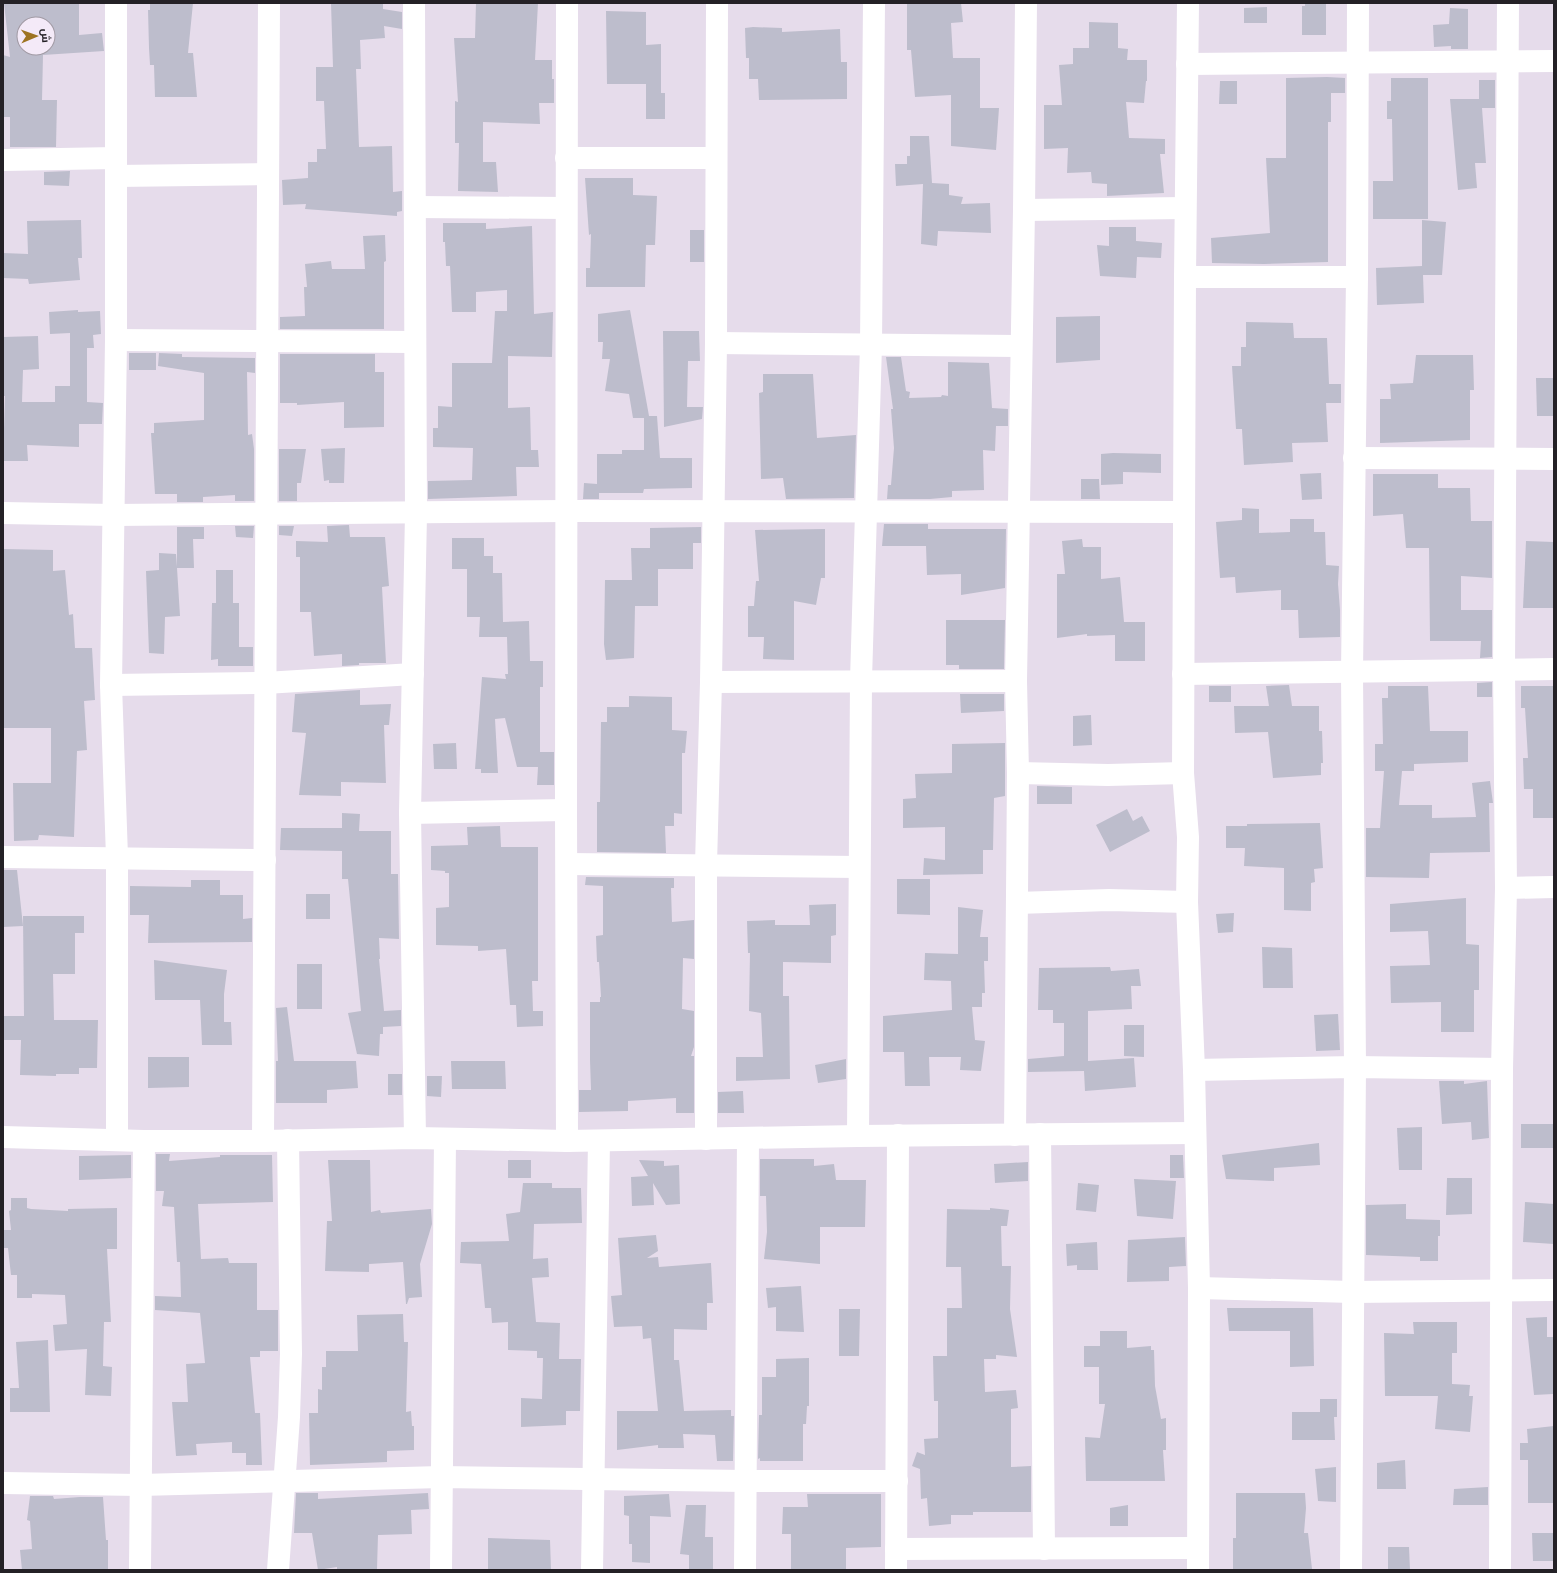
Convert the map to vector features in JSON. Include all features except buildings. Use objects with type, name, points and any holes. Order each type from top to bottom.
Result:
[{"type":"street","points":[[116,3],[116,340],[111,685],[117,857],[117,1140]]},
{"type":"street","points":[[263,1141],[269,3]]},
{"type":"street","points":[[414,3],[416,514],[410,812],[415,1138]]},
{"type":"street","points":[[567,1141],[566,158],[568,3]]},
{"type":"street","points":[[706,1139],[706,864],[712,682],[716,343],[717,3]]},
{"type":"street","points":[[858,1136],[861,680],[871,345],[874,3]]},
{"type":"street","points":[[1015,1135],[1018,773],[1016,681],[1026,3]]},
{"type":"street","points":[[1188,3],[1185,208],[1183,773],[1188,837],[1187,902],[1194,1070],[1194,1133],[1199,1288],[1198,1570]]},
{"type":"street","points":[[1351,1570],[1352,1292],[1355,1068],[1352,672],[1354,458],[1358,277],[1358,3]]},
{"type":"street","points":[[1500,1570],[1502,1069],[1506,888],[1504,669],[1508,3]]},
{"type":"street","points":[[1187,64],[1554,61]]},
{"type":"street","points":[[566,158],[716,158]]},
{"type":"street","points":[[3,160],[268,174]]},
{"type":"street","points":[[416,208],[566,208]]},
{"type":"street","points":[[1024,210],[1185,208]]},
{"type":"street","points":[[1185,277],[1358,277]]},
{"type":"street","points":[[116,340],[415,342]]},
{"type":"street","points":[[716,343],[1021,346]]},
{"type":"street","points":[[1354,458],[1505,460],[1554,459]]},
{"type":"street","points":[[3,513],[113,515],[267,513],[416,514],[566,511],[1184,512]]},
{"type":"street","points":[[1183,674],[1554,669]]},
{"type":"street","points":[[111,685],[265,683],[413,674]]},
{"type":"street","points":[[712,682],[861,680],[1016,681]]},
{"type":"street","points":[[1018,773],[1183,773]]},
{"type":"street","points":[[410,812],[566,810]]},
{"type":"street","points":[[3,857],[117,857],[265,860]]},
{"type":"street","points":[[567,864],[706,864],[859,867]]},
{"type":"street","points":[[1506,888],[1554,887]]},
{"type":"street","points":[[1017,903],[1109,900],[1187,902]]},
{"type":"street","points":[[1194,1070],[1355,1068],[1502,1069]]},
{"type":"street","points":[[3,1137],[144,1141],[263,1141],[415,1138],[600,1141],[898,1135],[1194,1133]]},
{"type":"street","points":[[1040,1134],[1044,1549]]},
{"type":"street","points":[[898,1135],[896,1560],[1044,1549],[1198,1548]]},
{"type":"street","points":[[745,1570],[748,1138]]},
{"type":"street","points":[[441,1570],[445,1139]]},
{"type":"street","points":[[278,1570],[289,1417],[291,1354],[288,1140]]},
{"type":"street","points":[[140,1570],[144,1141]]},
{"type":"street","points":[[592,1570],[592,1478],[600,1141]]},
{"type":"street","points":[[1199,1288],[1352,1292],[1554,1290]]},
{"type":"street","points":[[3,1483],[140,1485],[441,1477],[746,1481],[897,1480]]}]
